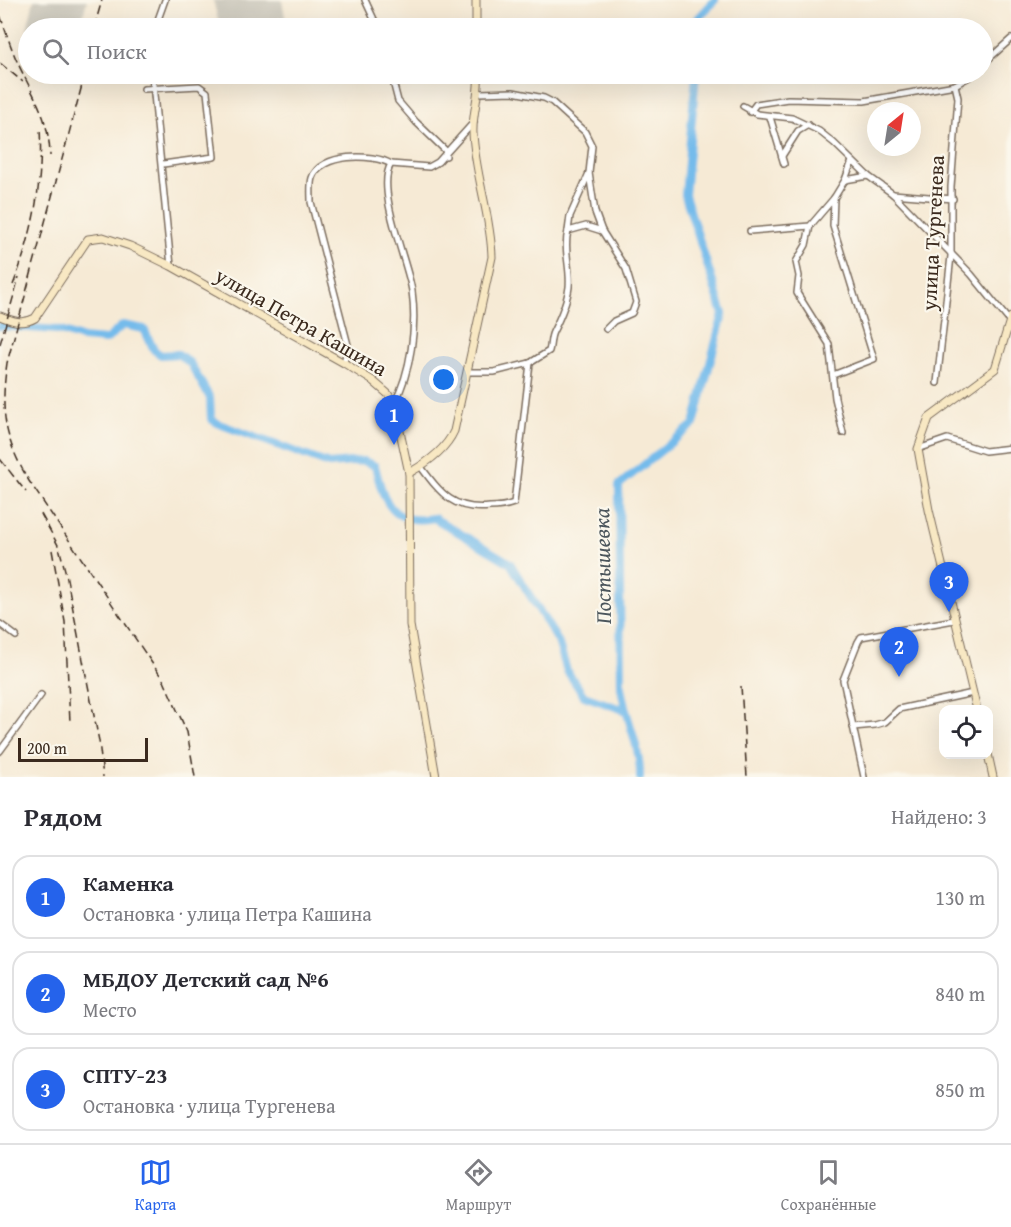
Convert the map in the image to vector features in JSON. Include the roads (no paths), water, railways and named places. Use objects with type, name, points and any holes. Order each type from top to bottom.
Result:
[{"type":"street","points":[[159,18],[165,0]]},
{"type":"street","points":[[365,0],[373,18]]},
{"type":"street","points":[[476,0],[476,18]]},
{"type":"street","points":[[993,55],[1011,39]]},
{"type":"street","points":[[154,84],[171,266]]},
{"type":"street","points":[[394,84],[398,101],[445,150],[446,156]]},
{"type":"street","points":[[409,473],[421,467],[450,440],[468,372],[492,257],[491,238],[473,132],[480,93],[479,84]]},
{"type":"street","points":[[750,112],[756,104],[788,99],[864,101],[955,85]]},
{"type":"street","name":"улица Тургенева","points":[[938,383],[951,256],[958,98],[955,85]]},
{"type":"street","points":[[144,89],[199,86],[207,92],[214,157],[163,164]]},
{"type":"street","points":[[480,93],[513,92],[552,102],[585,132],[592,146],[589,173],[595,213],[602,231],[626,269],[636,302],[632,313],[614,321],[606,329]]},
{"type":"street","points":[[743,106],[750,112],[770,117],[780,115],[808,125],[834,143],[868,176],[892,194],[970,274],[1010,320],[995,369],[929,418],[918,449],[920,469],[954,620],[976,705]]},
{"type":"street","points":[[770,117],[784,164]]},
{"type":"street","points":[[344,363],[348,345],[311,202],[312,178],[320,166],[331,159],[378,158],[391,164],[429,167],[446,156],[474,122]]},
{"type":"street","points":[[782,156],[798,131],[808,125]]},
{"type":"street","points":[[843,433],[835,398],[829,344],[797,293],[799,276],[796,262],[806,245],[810,226],[834,198],[845,180],[852,161]]},
{"type":"street","points":[[391,164],[387,179],[392,220],[411,289],[414,311],[407,372],[393,404]]},
{"type":"street","points":[[468,372],[494,372],[530,363],[549,351],[552,334],[557,326],[569,289],[570,267],[566,251],[570,216],[589,173]]},
{"type":"street","points":[[845,180],[868,176]]},
{"type":"street","points":[[892,194],[953,199]]},
{"type":"street","points":[[833,375],[874,359],[861,308],[833,226],[834,198]]},
{"type":"street","points":[[568,231],[586,226],[602,231]]},
{"type":"street","points":[[750,231],[810,226]]},
{"type":"street","name":"улица Петра Кашина","points":[[0,316],[13,321],[26,322],[35,318],[88,239],[96,237],[130,246],[171,266],[344,363],[382,387],[393,404],[409,473],[410,625],[436,777]]},
{"type":"street","points":[[421,467],[446,497],[460,506],[484,508],[514,502],[530,363]]},
{"type":"street","points":[[918,449],[947,440],[985,451],[1011,448]]},
{"type":"street","points":[[864,777],[843,680],[861,637],[954,620]]},
{"type":"street","points":[[0,624],[16,636]]},
{"type":"street","points":[[853,726],[875,725],[885,722],[899,709],[973,693]]},
{"type":"street","points":[[0,751],[41,695]]},
{"type":"street","points":[[989,759],[993,777]]},
{"type":"waterway","name":"Постышевка","points":[[698,18],[715,0]]},
{"type":"waterway","name":"Постышевка","points":[[640,777],[638,754],[621,687],[619,485],[694,424],[723,314],[685,195],[695,84]]},
{"type":"waterway","points":[[0,326],[58,330],[81,338],[106,340],[123,325],[144,329],[154,350],[161,355],[178,354],[190,363],[210,398],[211,419],[219,424],[329,464],[364,461],[375,466],[386,500],[399,515],[419,520],[434,518],[510,563],[558,641],[567,671],[584,696],[624,710]]},
{"type":"railway","points":[[97,18],[102,0]]},
{"type":"railway","points":[[0,15],[18,63]]},
{"type":"railway","points":[[0,63],[18,78]]},
{"type":"railway","points":[[28,84],[47,129],[50,156]]},
{"type":"railway","points":[[82,84],[7,363],[4,396],[6,424],[14,452],[29,481],[164,681],[187,732],[195,777]]},
{"type":"railway","points":[[13,285],[26,247],[35,208],[40,169],[40,129]]},
{"type":"railway","points":[[0,344],[19,277]]},
{"type":"railway","points":[[0,459],[26,492]]},
{"type":"railway","points":[[41,514],[59,547],[66,574],[99,741],[103,777]]},
{"type":"railway","points":[[52,550],[65,622],[70,722]]},
{"type":"railway","points":[[741,686],[747,777]]},
{"type":"place","name":"Каменка","points":[[394,445]]},
{"type":"place","name":"СПТУ-23","points":[[949,612]]},
{"type":"place","name":"МБДОУ Детский сад №6","points":[[899,677]]}]
